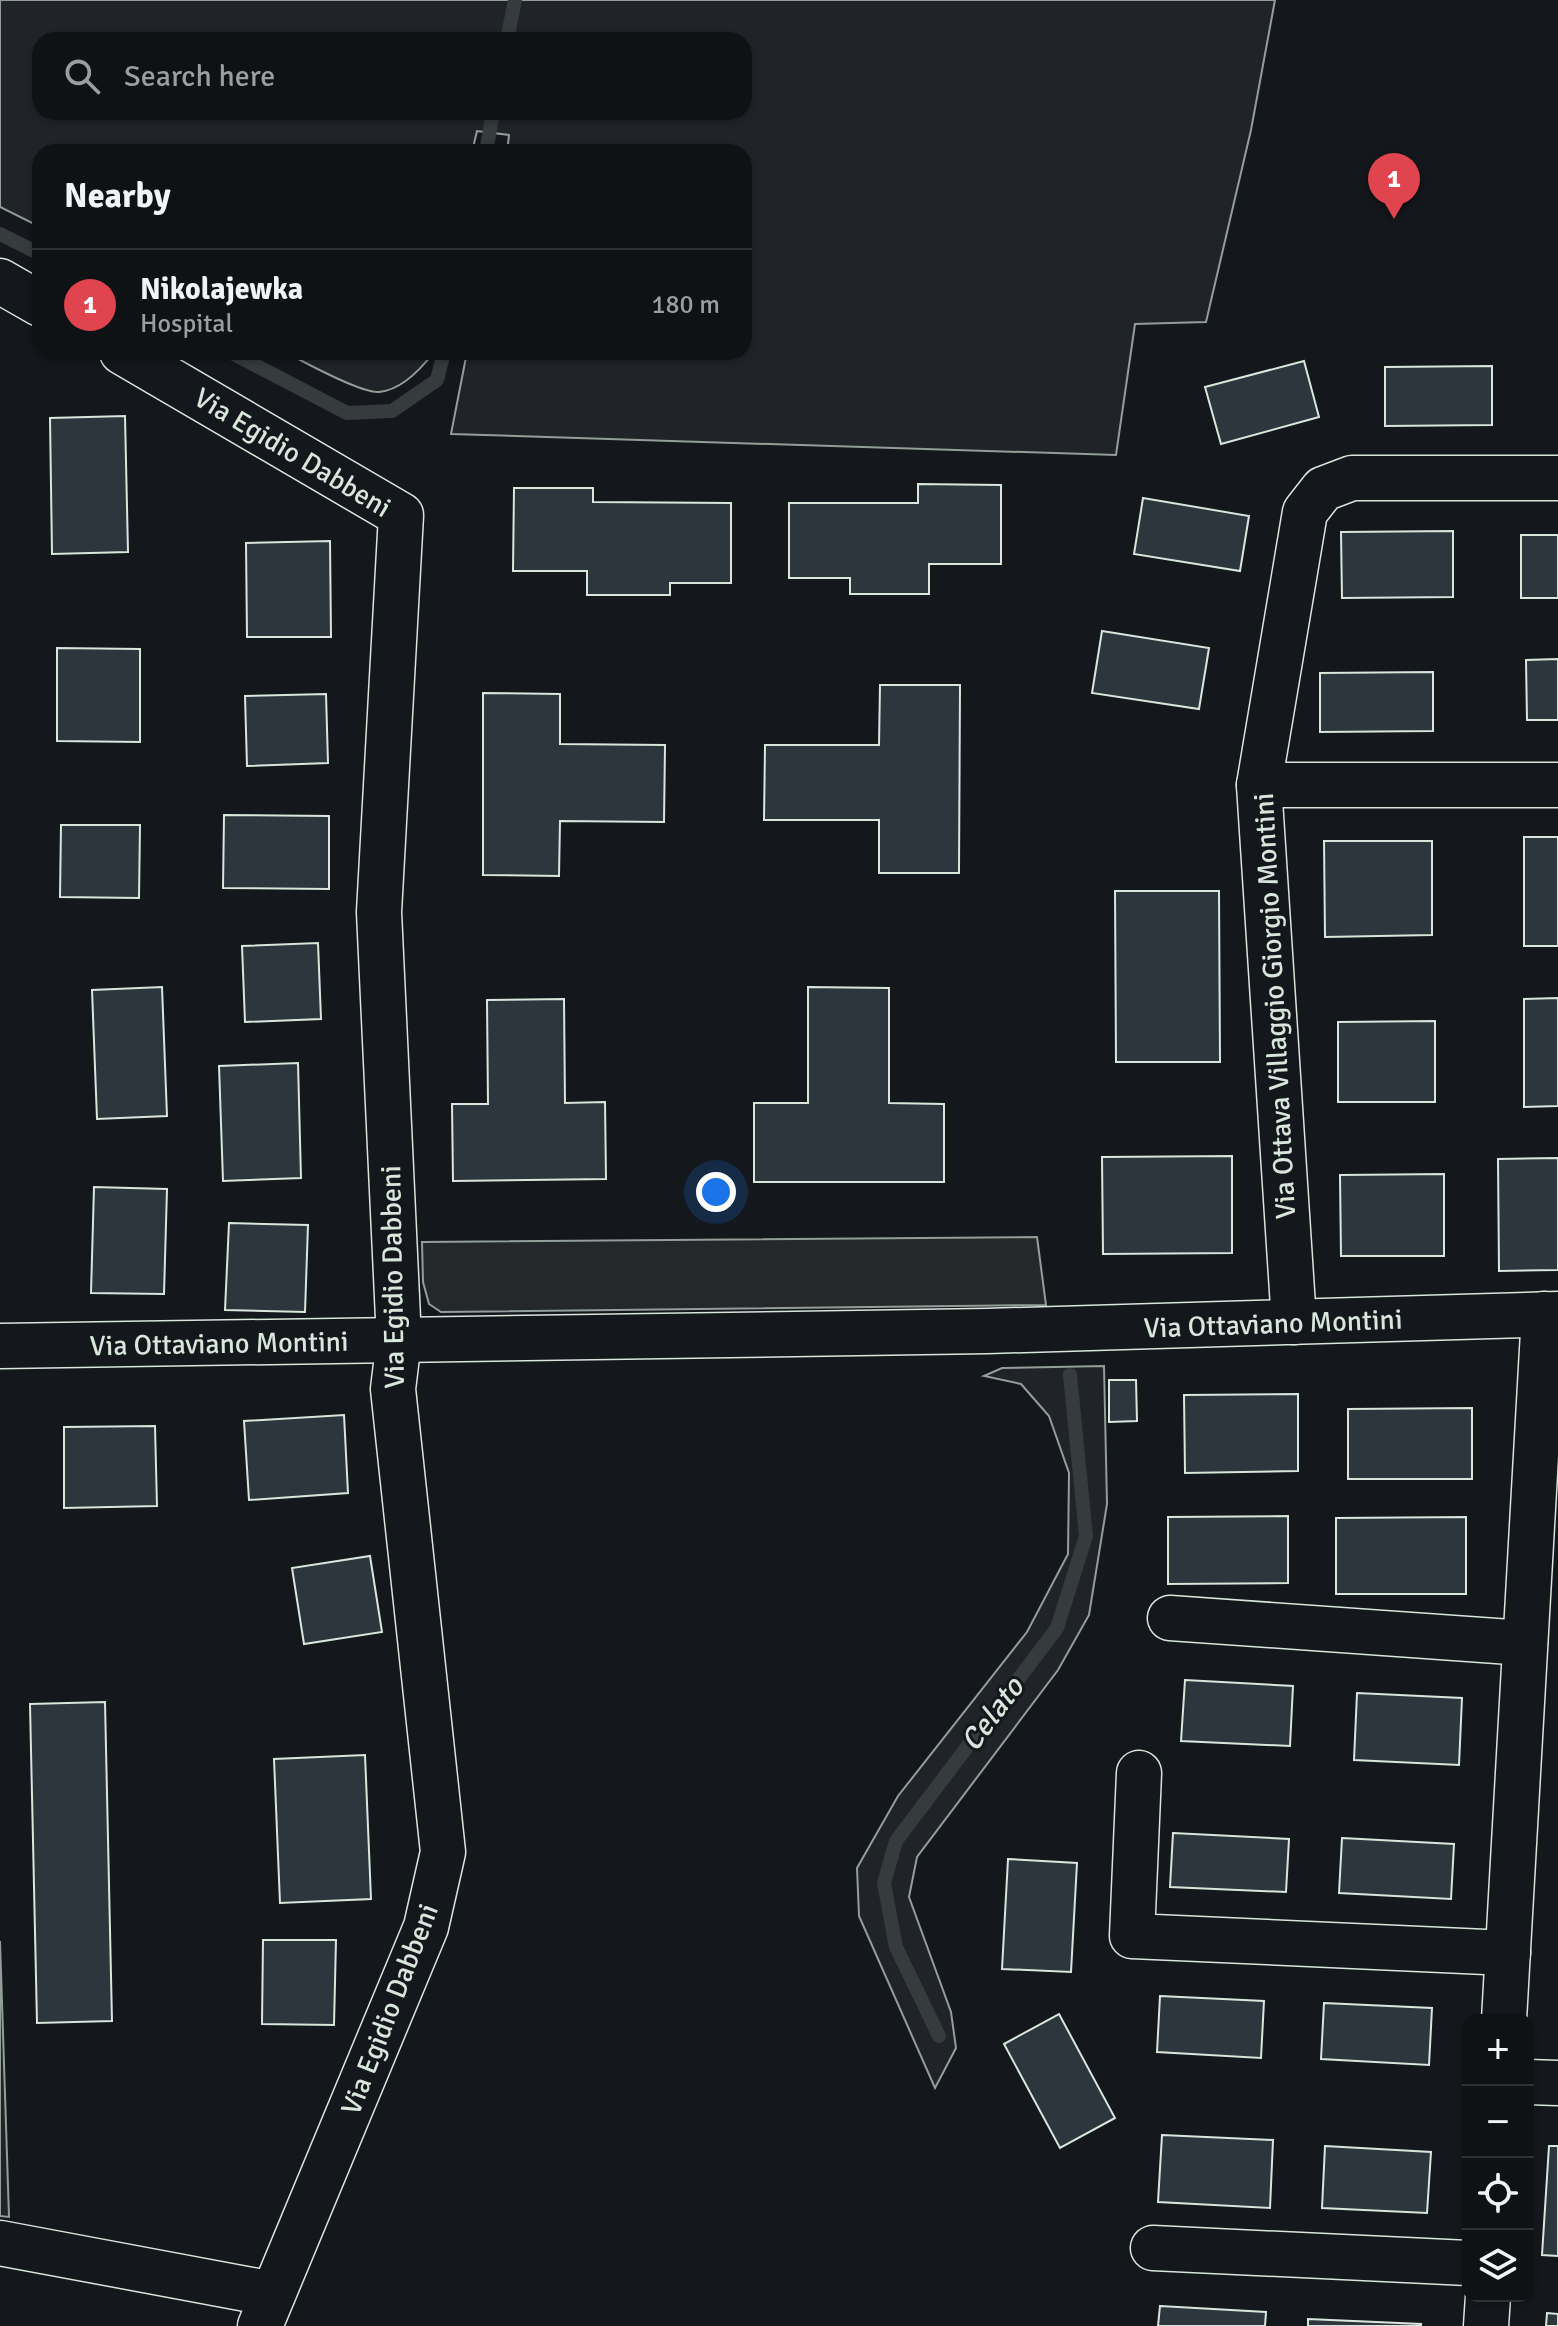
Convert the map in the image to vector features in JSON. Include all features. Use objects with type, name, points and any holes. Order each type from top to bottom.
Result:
[{"type":"street","points":[[0,281],[32,299]]},
{"type":"street","name":"Via Egidio Dabbeni","points":[[136,360],[401,515],[379,912],[399,1340],[393,1389],[443,1852],[426,1927],[266,2310]]},
{"type":"street","name":"Via Ottava Villaggio Giorgio Montini","points":[[1294,1322],[1259,785],[1305,512],[1323,489],[1352,478],[1558,478]]},
{"type":"street","points":[[1259,785],[1558,785]]},
{"type":"street","points":[[1504,2014],[1525,1643],[1551,1314]]},
{"type":"street","name":"Via Ottaviano Montini","points":[[0,1346],[399,1340],[492,1326],[980,1319],[1035,1329],[1551,1314]]},
{"type":"street","points":[[1170,1618],[1525,1643]]},
{"type":"street","points":[[1139,1773],[1132,1936],[1508,1953]]},
{"type":"street","points":[[1534,2082],[1558,2083]]},
{"type":"street","points":[[0,2243],[266,2310]]},
{"type":"street","points":[[1153,2248],[1462,2263]]},
{"type":"street","points":[[1486,2326],[1488,2302]]},
{"type":"shaded area","points":[[0,0],[1275,0],[1251,130],[1206,322],[1135,324],[1116,455],[451,434],[465,360],[752,360],[752,144],[508,144],[509,135],[477,131],[474,144],[32,144],[32,223],[0,207]]},
{"type":"shaded area","points":[[301,360],[427,360],[403,383],[379,392]]},
{"type":"shaded area","points":[[1037,1237],[1046,1305],[441,1312],[429,1304],[423,1282],[422,1242]]},
{"type":"shaded area","points":[[1104,1366],[1107,1504],[1089,1615],[1058,1670],[917,1857],[909,1897],[951,2012],[956,2048],[935,2088],[859,1916],[857,1868],[898,1796],[1027,1632],[1068,1554],[1069,1473],[1049,1416],[1021,1384],[984,1376],[1002,1368]]},
{"type":"shaded area","points":[[0,1941],[9,2217],[0,2216]]},
{"type":"building","points":[[1304,361],[1319,417],[1221,444],[1205,387]]},
{"type":"building","points":[[1492,366],[1492,425],[1385,426],[1385,367]]},
{"type":"building","points":[[125,416],[128,552],[52,554],[50,418]]},
{"type":"building","points":[[918,484],[1001,485],[1001,564],[929,564],[929,594],[850,594],[850,578],[789,578],[789,503],[918,503]]},
{"type":"building","points":[[514,488],[593,488],[593,502],[731,503],[731,583],[670,583],[670,595],[587,595],[587,571],[513,571]]},
{"type":"building","points":[[1143,498],[1249,516],[1240,571],[1134,554]]},
{"type":"building","points":[[1453,531],[1453,597],[1342,598],[1341,532]]},
{"type":"building","points":[[1521,535],[1558,535],[1558,598],[1521,598]]},
{"type":"building","points":[[330,541],[331,637],[247,637],[246,543]]},
{"type":"building","points":[[1102,631],[1209,648],[1199,709],[1092,693]]},
{"type":"building","points":[[57,648],[140,649],[140,742],[57,741]]},
{"type":"building","points":[[1558,659],[1558,720],[1527,720],[1526,660]]},
{"type":"building","points":[[1433,672],[1433,731],[1320,732],[1320,673]]},
{"type":"building","points":[[880,685],[960,685],[959,873],[879,873],[879,820],[764,820],[765,745],[879,745]]},
{"type":"building","points":[[483,693],[560,694],[560,744],[665,745],[664,822],[560,821],[559,876],[483,875]]},
{"type":"building","points":[[326,694],[328,763],[247,766],[245,696]]},
{"type":"building","points":[[224,815],[329,816],[329,889],[223,888]]},
{"type":"building","points":[[61,825],[140,825],[139,898],[60,897]]},
{"type":"building","points":[[1524,837],[1558,837],[1558,946],[1524,946]]},
{"type":"building","points":[[1324,841],[1432,841],[1432,935],[1325,937]]},
{"type":"building","points":[[1115,891],[1219,891],[1220,1062],[1116,1062]]},
{"type":"building","points":[[318,943],[321,1019],[245,1022],[242,946]]},
{"type":"building","points":[[162,987],[167,1116],[97,1119],[92,990]]},
{"type":"building","points":[[808,987],[889,988],[889,1103],[944,1104],[944,1182],[754,1182],[754,1103],[808,1103]]},
{"type":"building","points":[[1558,998],[1558,1106],[1524,1107],[1524,999]]},
{"type":"building","points":[[564,999],[565,1103],[605,1102],[606,1179],[453,1181],[452,1104],[488,1104],[487,1000]]},
{"type":"building","points":[[1435,1021],[1435,1102],[1338,1102],[1338,1022]]},
{"type":"building","points":[[298,1063],[301,1178],[223,1181],[219,1066]]},
{"type":"building","points":[[1232,1156],[1232,1253],[1103,1254],[1102,1157]]},
{"type":"building","points":[[1558,1158],[1558,1270],[1499,1271],[1498,1159]]},
{"type":"building","points":[[1444,1174],[1444,1256],[1341,1256],[1340,1175]]},
{"type":"building","points":[[94,1187],[167,1189],[164,1294],[91,1293]]},
{"type":"building","points":[[229,1223],[308,1225],[305,1312],[225,1310]]},
{"type":"building","points":[[1109,1380],[1136,1380],[1137,1421],[1109,1422]]},
{"type":"building","points":[[1298,1394],[1298,1471],[1185,1473],[1184,1395]]},
{"type":"building","points":[[1472,1408],[1472,1479],[1348,1479],[1348,1409]]},
{"type":"building","points":[[344,1415],[348,1493],[249,1500],[244,1421]]},
{"type":"building","points":[[155,1426],[157,1506],[64,1508],[64,1427]]},
{"type":"building","points":[[1288,1516],[1288,1583],[1168,1584],[1168,1517]]},
{"type":"building","points":[[1466,1517],[1466,1594],[1336,1594],[1336,1518]]},
{"type":"building","points":[[370,1556],[382,1632],[304,1644],[292,1568]]},
{"type":"building","points":[[1185,1680],[1293,1686],[1290,1746],[1181,1741]]},
{"type":"building","points":[[1357,1693],[1462,1698],[1459,1765],[1354,1760]]},
{"type":"building","points":[[105,1702],[112,2021],[37,2023],[30,1704]]},
{"type":"building","points":[[365,1755],[371,1899],[280,1903],[274,1759]]},
{"type":"building","points":[[1173,1833],[1289,1839],[1286,1892],[1170,1887]]},
{"type":"building","points":[[1342,1838],[1454,1844],[1451,1899],[1339,1893]]},
{"type":"building","points":[[1008,1859],[1077,1863],[1071,1972],[1002,1969]]},
{"type":"building","points":[[263,1940],[336,1940],[334,2025],[262,2024]]},
{"type":"building","points":[[1160,1996],[1264,2001],[1261,2058],[1157,2052]]},
{"type":"building","points":[[1324,2003],[1432,2008],[1429,2065],[1321,2059]]},
{"type":"building","points":[[1059,2014],[1115,2118],[1060,2148],[1004,2044]]},
{"type":"building","points":[[1162,2135],[1273,2140],[1270,2208],[1158,2202]]},
{"type":"building","points":[[1325,2146],[1431,2152],[1427,2213],[1322,2208]]},
{"type":"building","points":[[1549,2146],[1558,2146],[1558,2256],[1542,2255]]},
{"type":"building","points":[[1160,2306],[1266,2312],[1265,2326],[1158,2326]]},
{"type":"building","points":[[1547,2313],[1558,2314],[1558,2326],[1546,2326]]},
{"type":"building","points":[[1308,2319],[1421,2324],[1421,2326],[1308,2326]]},
{"type":"waterway","points":[[509,32],[515,0]]},
{"type":"waterway","points":[[487,144],[492,120]]},
{"type":"waterway","points":[[0,234],[32,250]]},
{"type":"waterway","points":[[245,360],[347,413],[392,411],[437,380],[442,360]]},
{"type":"waterway","name":"Celato","points":[[939,2036],[896,1947],[884,1883],[896,1841],[1057,1628],[1086,1536],[1070,1375]]},
{"type":"place","name":"Nikolajewka","points":[[1394,219]]}]
